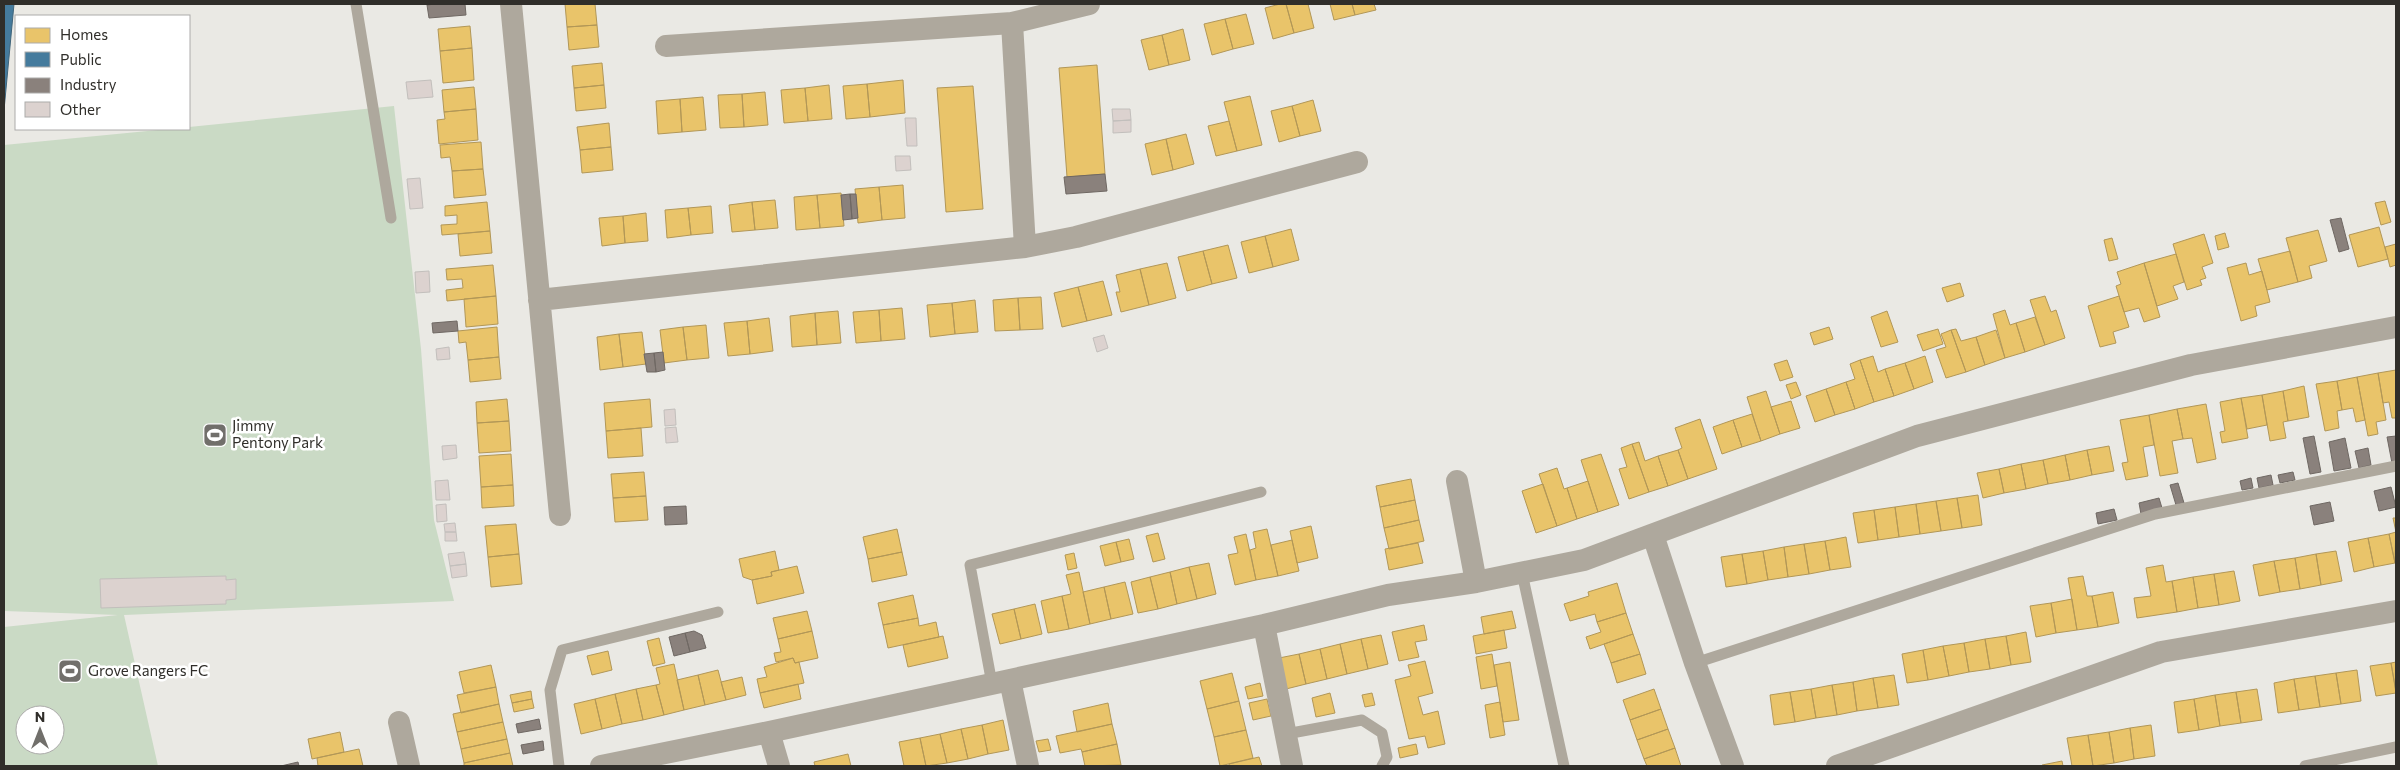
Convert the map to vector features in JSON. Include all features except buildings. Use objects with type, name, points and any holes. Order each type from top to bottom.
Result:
[{"type":"street","points":[[511,4],[560,515]]},
{"type":"street","points":[[666,46],[1012,23],[1089,4]]},
{"type":"street","points":[[1012,23],[1025,247]]},
{"type":"street","points":[[540,300],[1025,247],[1076,237],[1357,162]]},
{"type":"street","points":[[602,766],[770,732],[1264,625],[1388,595],[1476,582],[1584,560],[1917,436],[2191,365],[2396,327]]},
{"type":"street","points":[[1457,481],[1476,582]]},
{"type":"street","points":[[1653,534],[1695,663],[1733,766]]},
{"type":"street","points":[[1837,766],[2161,652],[2396,611]]},
{"type":"street","points":[[1264,625],[1292,766]]},
{"type":"street","points":[[1001,682],[1028,766]]},
{"type":"street","points":[[399,722],[409,766]]},
{"type":"street","points":[[770,732],[779,766]]},
{"type":"lane","points":[[356,4],[391,218]]},
{"type":"lane","points":[[1695,663],[2156,514],[2396,466]]},
{"type":"lane","points":[[1001,682],[970,565],[1260,492]]},
{"type":"lane","points":[[1522,573],[1564,766]]},
{"type":"lane","points":[[559,766],[550,690],[562,650],[718,612]]},
{"type":"lane","points":[[1286,734],[1362,720],[1382,733],[1388,757],[1382,766]]},
{"type":"lane","points":[[2305,766],[2396,747]]},
{"type":"green space","name":"Jimmy Pentony Park","points":[[394,106],[421,349],[434,520],[454,601],[124,615],[158,766],[4,766],[4,627],[118,615],[4,611],[4,145],[158,130],[190,130],[190,127]]},
{"type":"place","name":"Jimmy Pentony Park","points":[[215,435]]},
{"type":"place","name":"Grove Rangers FC","points":[[70,671]]}]
